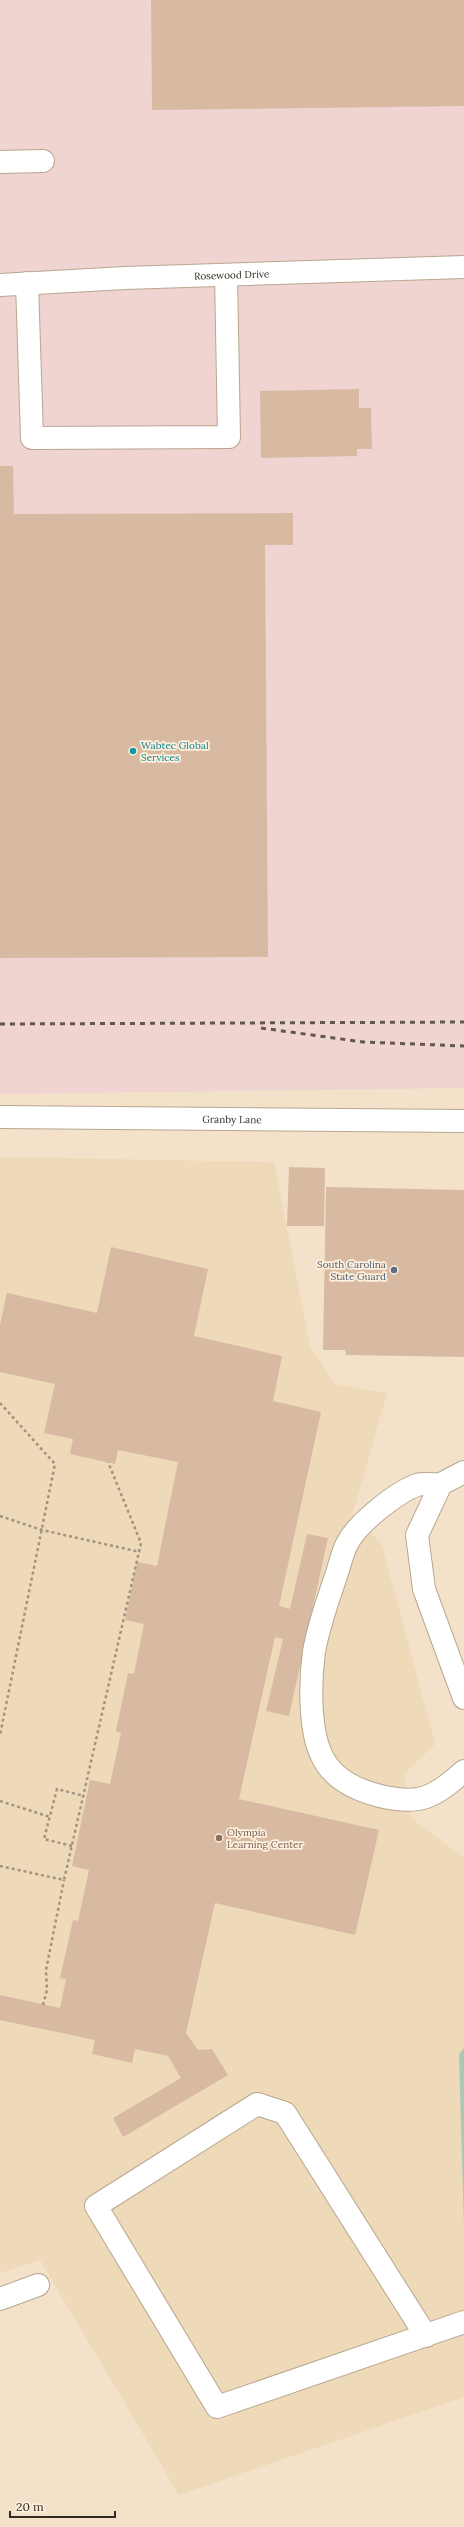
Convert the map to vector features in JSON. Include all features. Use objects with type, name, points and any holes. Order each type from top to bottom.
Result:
[{"type":"street","points":[[0,162],[43,161]]},
{"type":"street","name":"Rosewood Drive","points":[[0,285],[226,274],[464,267]]},
{"type":"street","points":[[28,283],[32,438],[229,437],[226,274]]},
{"type":"street","name":"Granby Lane","points":[[0,1116],[464,1121]]},
{"type":"street","points":[[464,1472],[442,1484],[418,1485],[397,1495],[370,1517],[348,1541],[314,1651],[312,1690],[314,1724],[321,1754],[336,1775],[362,1792],[394,1800],[421,1799],[438,1794],[464,1771]]},
{"type":"street","points":[[442,1484],[416,1535],[424,1590],[464,1698]]},
{"type":"street","points":[[426,2336],[285,2113],[257,2104],[96,2206],[217,2407],[426,2336],[464,2322]]},
{"type":"street","points":[[0,2298],[38,2285]]},
{"type":"path","points":[[0,1403],[56,1464],[0,1735]]},
{"type":"path","points":[[43,2005],[47,1990],[46,1970],[64,1880],[142,1543],[108,1462]]},
{"type":"path","points":[[0,1516],[42,1530],[140,1552]]},
{"type":"path","points":[[72,1846],[44,1839],[57,1790],[84,1796]]},
{"type":"path","points":[[0,1801],[50,1817]]},
{"type":"path","points":[[0,1866],[64,1880]]},
{"type":"shaded area","points":[[0,0],[464,0],[464,1088],[0,1094]]},
{"type":"shaded area","name":"Olympia Learning Center","points":[[0,1157],[274,1162],[310,1346],[335,1384],[387,1393],[353,1513],[382,1545],[435,1744],[404,1774],[411,1818],[464,1858],[464,2397],[179,2495],[40,2260],[0,2273]]},
{"type":"green space","points":[[464,2048],[464,2226],[459,2054]]},
{"type":"building","points":[[151,0],[464,0],[464,106],[152,110]]},
{"type":"building","points":[[359,389],[359,408],[371,408],[372,449],[357,449],[357,456],[261,458],[260,391]]},
{"type":"building","name":"Wabtec Global Services","points":[[0,466],[13,466],[14,514],[293,513],[293,545],[265,545],[268,957],[0,958]]},
{"type":"building","points":[[289,1167],[325,1168],[324,1226],[287,1226]]},
{"type":"building","name":"South Carolina State Guard","points":[[326,1187],[464,1190],[464,1357],[346,1355],[345,1350],[323,1350]]},
{"type":"building","points":[[111,1247],[208,1269],[194,1336],[282,1356],[273,1401],[321,1412],[279,1606],[290,1609],[307,1534],[328,1538],[289,1716],[266,1711],[283,1639],[275,1637],[239,1799],[379,1830],[355,1935],[215,1903],[186,2033],[198,2050],[212,2049],[228,2075],[123,2137],[113,2118],[181,2078],[168,2056],[135,2049],[132,2063],[92,2054],[95,2040],[0,2020],[0,1995],[60,2008],[66,1979],[60,1978],[73,1920],[78,1921],[89,1870],[72,1866],[90,1780],[110,1784],[121,1733],[116,1731],[128,1673],[134,1674],[144,1624],[125,1620],[137,1562],[157,1566],[178,1462],[118,1450],[115,1464],[70,1454],[73,1439],[44,1433],[55,1384],[0,1372],[0,1325],[7,1293],[97,1313]]},
{"type":"railway","points":[[0,1024],[464,1022]]},
{"type":"railway","points":[[261,1028],[363,1042],[464,1046]]},
{"type":"place","name":"Wabtec Global Services","points":[[133,751]]},
{"type":"place","name":"South Carolina State Guard","points":[[394,1270]]},
{"type":"place","name":"Olympia Learning Center","points":[[219,1838]]}]
